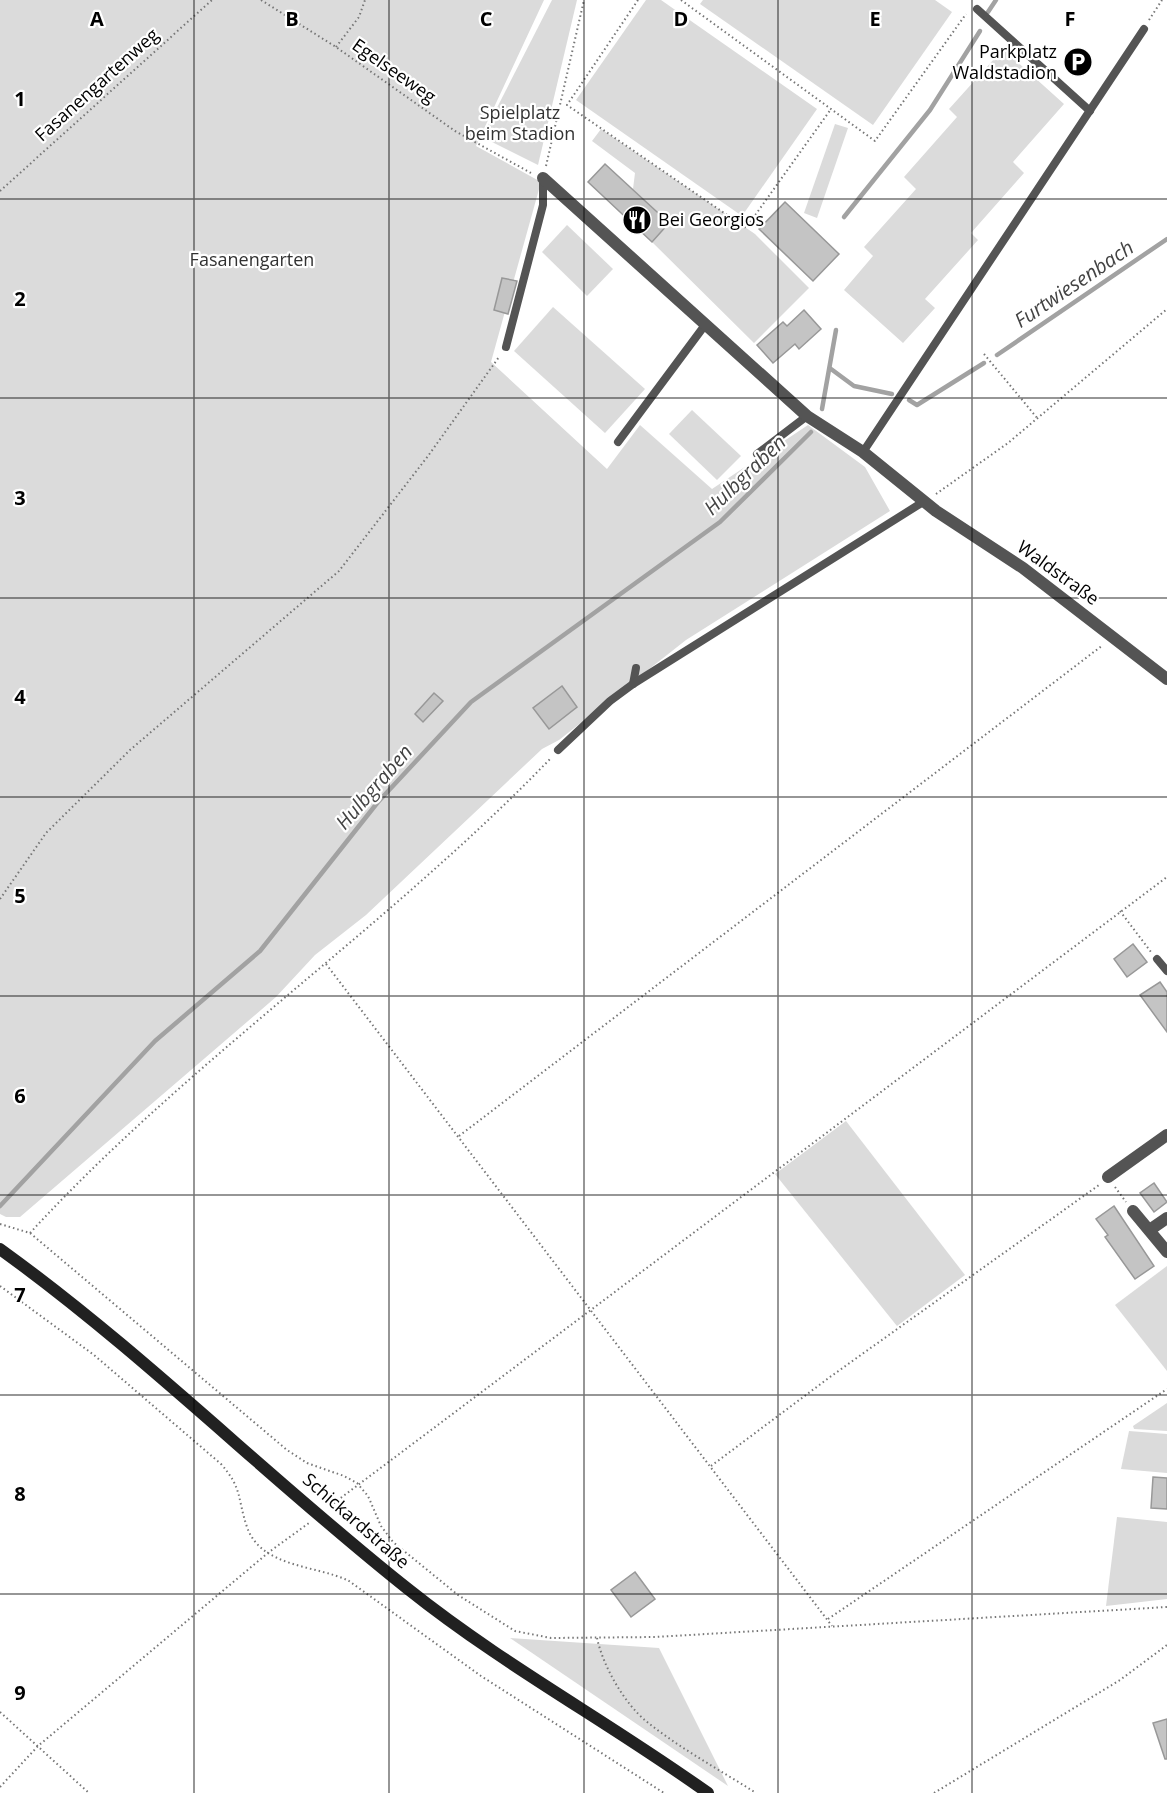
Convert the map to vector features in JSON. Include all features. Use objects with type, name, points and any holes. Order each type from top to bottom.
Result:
[{"type":"street","name":"Waldstraße","points":[[543,178],[807,416],[863,452],[923,502],[1023,568],[1167,679]]},
{"type":"street","points":[[1108,1177],[1167,1135]]},
{"type":"street","points":[[1133,1211],[1167,1252]]},
{"type":"street","points":[[1151,1230],[1167,1218]]},
{"type":"street","name":"Schickardstraße","points":[[0,1249],[118,1340],[409,1590],[485,1648],[708,1793]]},
{"type":"lane","points":[[977,9],[1090,111]]},
{"type":"lane","points":[[863,452],[1143,28]]},
{"type":"lane","points":[[506,347],[543,205],[543,178]]},
{"type":"lane","points":[[618,442],[705,325]]},
{"type":"lane","points":[[757,454],[807,416]]},
{"type":"lane","points":[[558,750],[610,701],[633,684],[923,502]]},
{"type":"lane","points":[[633,684],[636,668]]},
{"type":"lane","points":[[1157,959],[1167,971]]},
{"type":"path","name":"Fasanengartenweg","points":[[0,190],[212,0]]},
{"type":"path","name":"Egelseeweg","points":[[261,0],[336,46],[455,131],[512,164],[543,178]]},
{"type":"path","points":[[336,46],[359,17],[365,0]]},
{"type":"path","points":[[543,178],[584,0]]},
{"type":"path","points":[[638,0],[567,105],[746,228],[831,109]]},
{"type":"path","points":[[681,0],[875,141],[966,14]]},
{"type":"path","points":[[1143,28],[1162,0]]},
{"type":"path","points":[[923,502],[1008,443],[1167,309]]},
{"type":"path","points":[[0,899],[46,833],[130,750],[339,571],[428,456],[506,347]]},
{"type":"path","points":[[984,354],[1038,419]]},
{"type":"path","points":[[459,1136],[1114,637]]},
{"type":"path","points":[[30,1233],[123,1141],[440,867],[558,750]]},
{"type":"path","points":[[0,1787],[38,1746],[269,1552],[357,1483],[1167,877]]},
{"type":"path","points":[[1120,912],[1157,959]]},
{"type":"path","points":[[326,964],[832,1626]]},
{"type":"path","points":[[711,1466],[830,1377],[1108,1177],[1133,1211]]},
{"type":"path","points":[[0,1224],[30,1233],[287,1450],[307,1463],[357,1483],[368,1496],[381,1526],[393,1542],[438,1580],[494,1620],[515,1631],[532,1636],[597,1638],[1167,1607]]},
{"type":"path","points":[[0,1286],[94,1355],[221,1464],[240,1492],[252,1536],[269,1552],[297,1567],[330,1574],[349,1581],[481,1676],[664,1793]]},
{"type":"path","points":[[828,1619],[1167,1389]]},
{"type":"path","points":[[597,1638],[600,1652],[630,1704],[646,1721],[756,1793]]},
{"type":"path","points":[[934,1793],[1120,1680],[1167,1645]]},
{"type":"path","points":[[0,1712],[89,1793]]},
{"type":"green space","name":"Fasanengarten","points":[[0,0],[544,0],[476,146],[541,182],[491,362],[607,469],[640,425],[712,489],[808,425],[865,467],[890,511],[686,640],[559,740],[542,749],[366,915],[315,955],[276,997],[20,1217],[6,1217],[0,1214]]},
{"type":"green space","name":"Spielplatz beim Stadion","points":[[552,0],[577,0],[538,165],[482,137]]},
{"type":"green space","points":[[646,0],[661,0],[817,109],[742,216],[576,100]]},
{"type":"green space","points":[[703,0],[935,0],[952,12],[873,125],[700,4]]},
{"type":"green space","points":[[1003,49],[1064,104],[1013,162],[1024,173],[971,233],[978,240],[925,299],[935,308],[903,343],[844,290],[873,256],[864,247],[916,189],[904,177],[957,117],[949,109]]},
{"type":"green space","points":[[835,124],[848,128],[817,218],[804,213]]},
{"type":"green space","points":[[601,129],[755,234],[809,288],[754,343],[652,242],[669,223],[633,189],[635,173],[592,141]]},
{"type":"green space","points":[[567,225],[613,269],[587,296],[542,252]]},
{"type":"green space","points":[[553,307],[645,389],[605,433],[514,351]]},
{"type":"green space","points":[[692,410],[741,456],[717,480],[669,434]]},
{"type":"green space","points":[[846,1121],[965,1275],[897,1326],[775,1174]]},
{"type":"green space","points":[[1167,1266],[1167,1371],[1115,1305]]},
{"type":"green space","points":[[1167,1403],[1167,1431],[1134,1429],[1133,1426]]},
{"type":"green space","points":[[1129,1431],[1167,1434],[1167,1473],[1121,1469]]},
{"type":"green space","points":[[1117,1517],[1167,1522],[1167,1599],[1106,1606]]},
{"type":"green space","points":[[510,1638],[659,1648],[728,1786]]},
{"type":"building","points":[[605,164],[669,223],[652,242],[588,182]]},
{"type":"building","points":[[785,202],[839,254],[813,281],[759,229]]},
{"type":"building","points":[[502,278],[517,281],[508,314],[494,310]]},
{"type":"building","points":[[804,310],[821,329],[799,349],[795,344],[773,363],[757,345],[783,322],[787,326]]},
{"type":"building","points":[[562,686],[577,707],[549,729],[533,708]]},
{"type":"building","points":[[434,693],[443,701],[423,722],[415,714]]},
{"type":"building","points":[[1133,944],[1147,962],[1127,977],[1114,959]]},
{"type":"building","points":[[1160,982],[1167,992],[1167,1032],[1140,995]]},
{"type":"building","points":[[1154,1183],[1167,1202],[1154,1212],[1140,1193]]},
{"type":"building","points":[[1114,1206],[1154,1266],[1135,1279],[1105,1237],[1108,1235],[1096,1219]]},
{"type":"building","points":[[1153,1477],[1167,1478],[1167,1509],[1151,1508]]},
{"type":"building","points":[[635,1572],[655,1599],[631,1617],[611,1590]]},
{"type":"building","points":[[1167,1719],[1167,1759],[1165,1759],[1153,1723]]},
{"type":"waterway","name":"Hulbgraben","points":[[988,12],[996,0]]},
{"type":"waterway","name":"Hulbgraben","points":[[844,217],[930,110],[980,31]]},
{"type":"waterway","name":"Furtwiesenbach","points":[[997,355],[1167,239]]},
{"type":"waterway","name":"Furtwiesenbach","points":[[822,409],[836,330]]},
{"type":"waterway","name":"Furtwiesenbach","points":[[909,400],[917,405],[984,363]]},
{"type":"waterway","name":"Furtwiesenbach","points":[[831,369],[854,386],[892,394]]},
{"type":"waterway","name":"Hulbgraben","points":[[0,1206],[155,1041],[260,951],[378,802],[471,702],[720,522],[811,432]]},
{"type":"place","name":"Parkplatz Waldstadion","points":[[1078,62]]},
{"type":"place","name":"Bei Georgios","points":[[637,220]]}]
